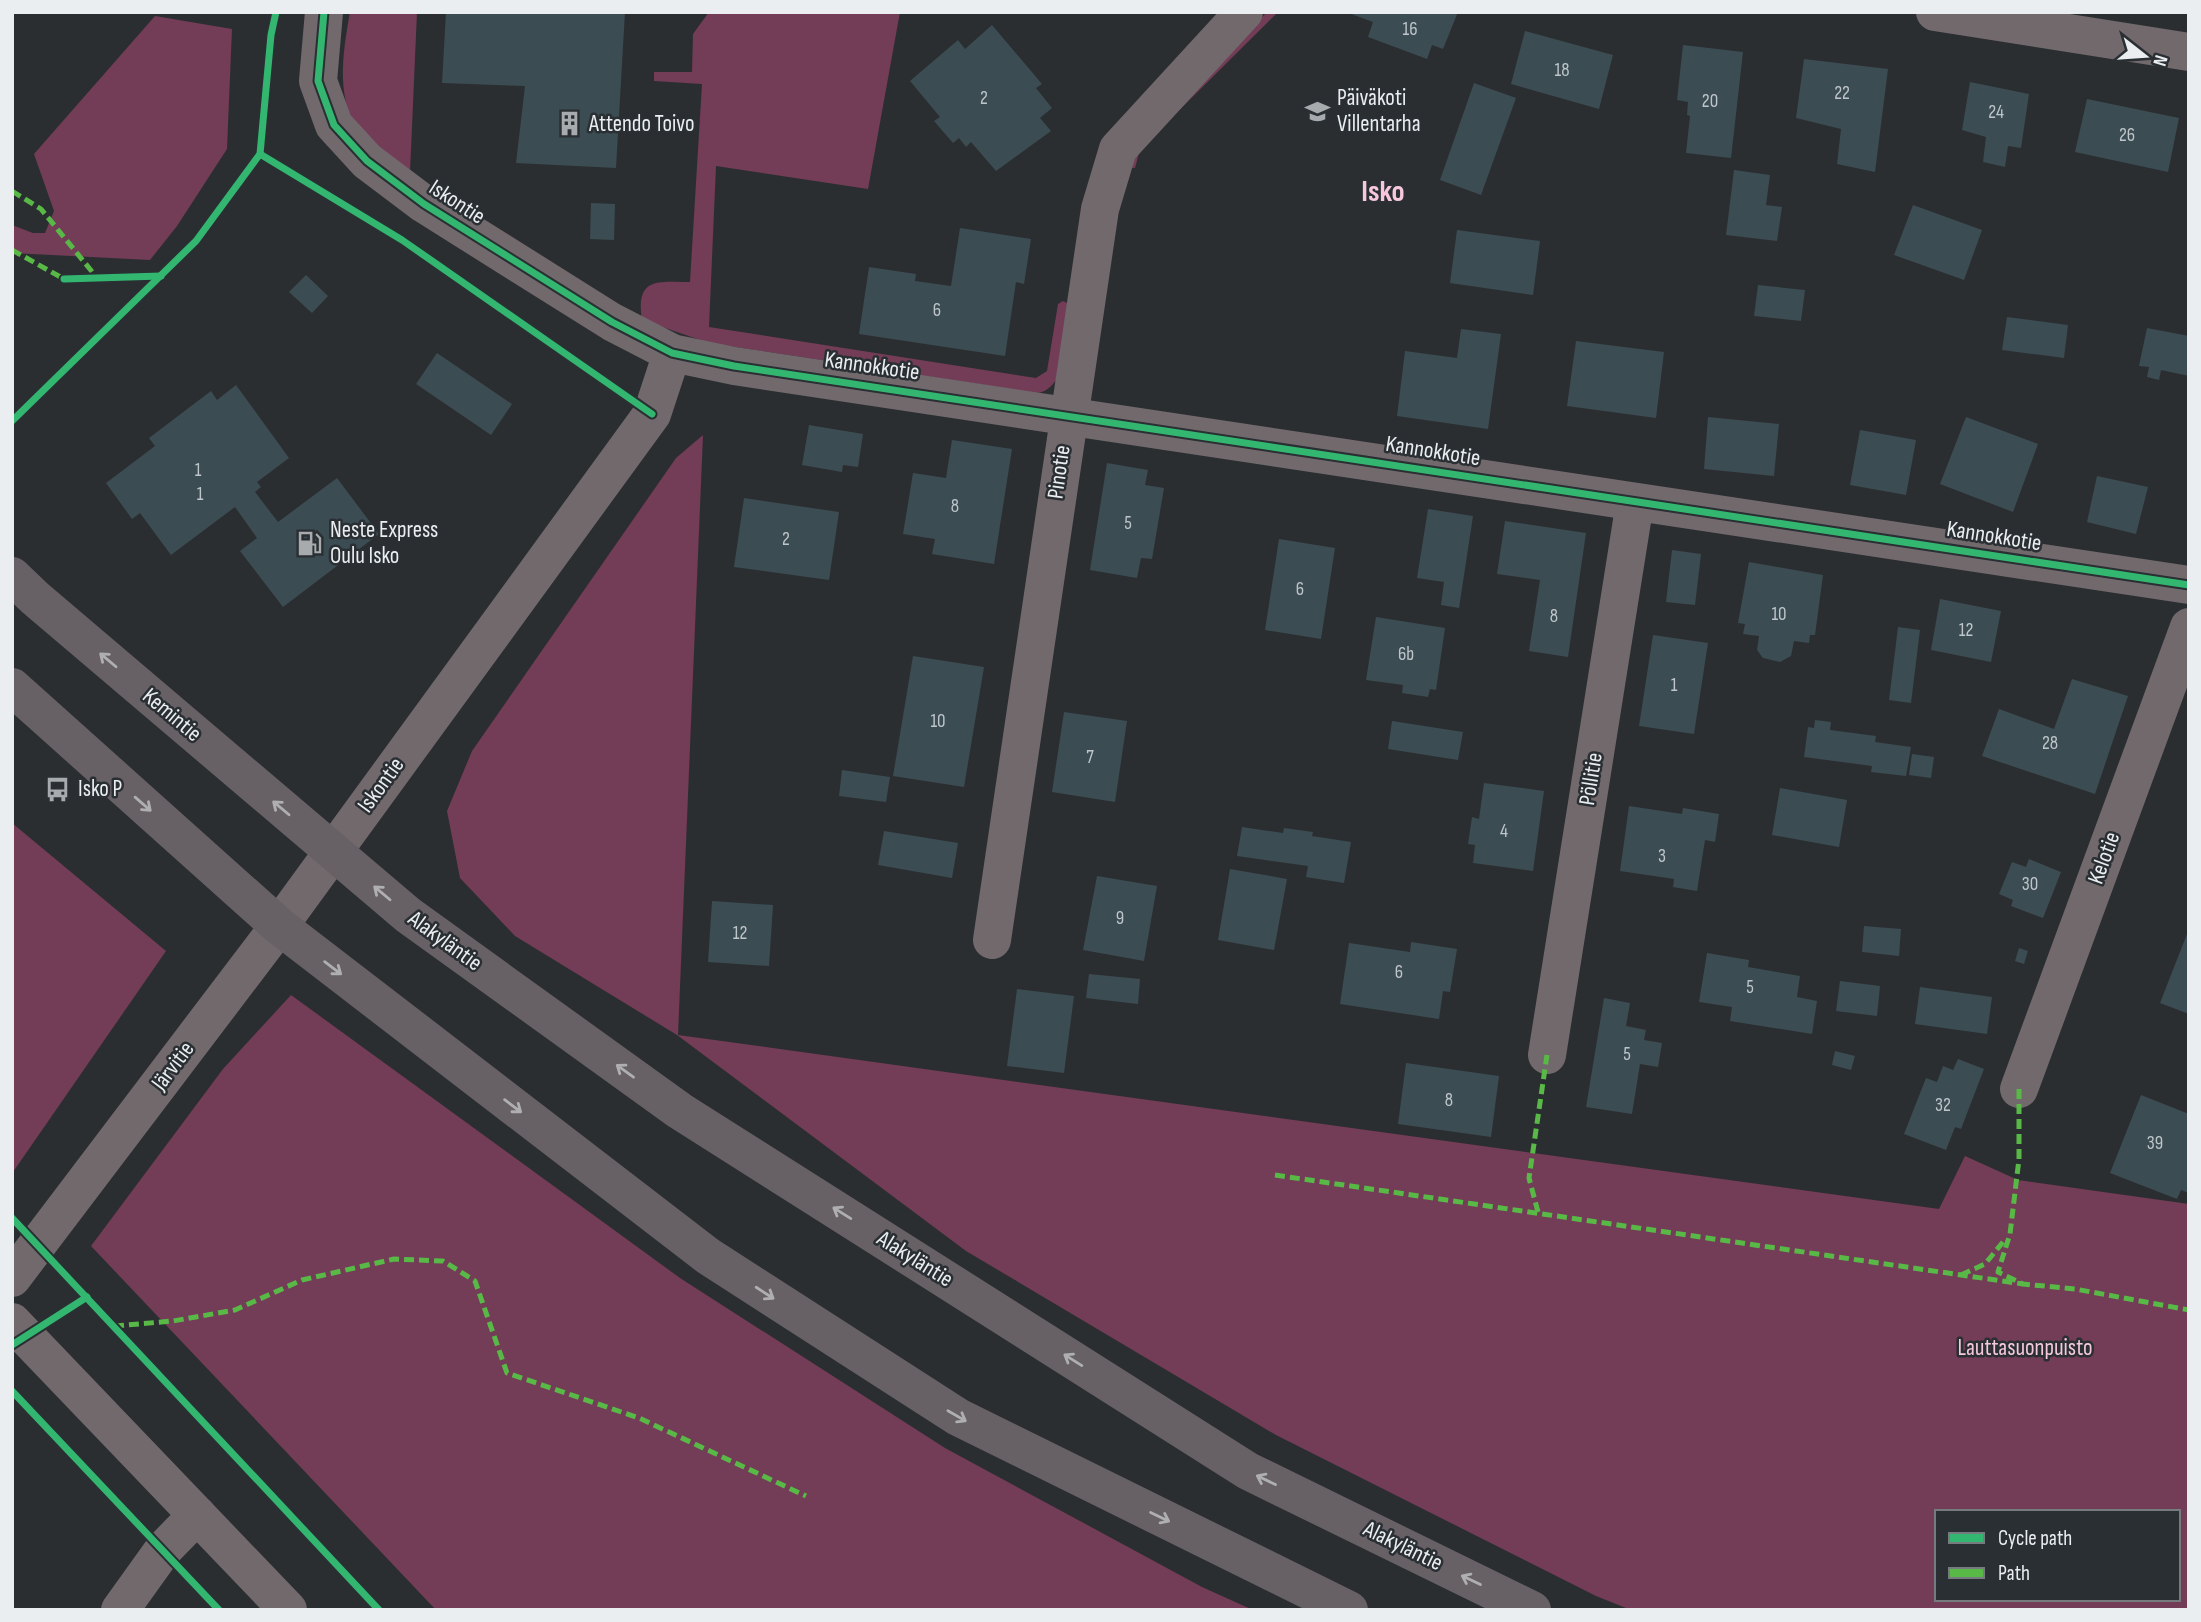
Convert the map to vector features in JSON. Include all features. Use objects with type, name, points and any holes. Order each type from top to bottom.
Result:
[{"type":"main road","name":"Kemintie","points":[[12,576],[333,852]]},
{"type":"main road","points":[[12,687],[279,926],[708,1256],[958,1417],[1349,1610]]},
{"type":"main road","name":"Alakyläntie","points":[[333,852],[408,915],[680,1111],[1009,1320],[1248,1471],[1532,1610]]},
{"type":"street","name":"Iskontie","points":[[324,12],[318,81],[334,125],[367,161],[435,212],[612,323],[672,353],[652,414],[333,852]]},
{"type":"street","name":"Pinotie","points":[[992,940],[1100,209],[1118,149],[1244,12]]},
{"type":"street","points":[[1935,12],[2189,52]]},
{"type":"street","name":"Kannokkotie","points":[[672,353],[734,366],[1068,414],[2189,585]]},
{"type":"street","name":"Pöllitie","points":[[1547,1055],[1635,502]]},
{"type":"street","name":"Kelotie","points":[[2019,1089],[2189,627]]},
{"type":"street","name":"Järvitie","points":[[12,1278],[333,852]]},
{"type":"street","points":[[12,1322],[288,1610]]},
{"type":"street","points":[[120,1610],[163,1550],[197,1515]]},
{"type":"green space","points":[[350,12],[417,12],[410,172],[366,139],[349,111],[343,61]]},
{"type":"green space","points":[[709,12],[900,12],[868,189],[716,166],[709,327],[1036,378],[1047,371],[1058,304],[1063,301],[1071,305],[1060,375],[1050,387],[1037,393],[709,343],[642,320],[642,296],[652,284],[690,282],[702,84],[654,81],[654,72],[692,72],[693,34]]},
{"type":"green space","points":[[1267,12],[1278,12],[1140,149],[1135,168],[1126,167],[1135,149]]},
{"type":"green space","points":[[155,16],[232,29],[227,149],[177,226],[150,260],[12,253],[12,225],[33,233],[45,233],[54,211],[34,154]]},
{"type":"green space","name":"Lauttasuonpuisto","points":[[703,435],[678,1035],[1939,1209],[1965,1156],[2018,1180],[2189,1204],[2189,1610],[1631,1610],[1596,1596],[1276,1435],[966,1251],[677,1035],[515,936],[460,878],[447,811],[472,751],[676,458]]},
{"type":"green space","points":[[12,823],[166,951],[13,1172],[12,1172]]},
{"type":"green space","points":[[291,995],[680,1278],[945,1448],[1202,1587],[1253,1610],[436,1610],[91,1246],[223,1069]]},
{"type":"building","name":"Attendo Toivo","points":[[446,12],[625,12],[616,168],[516,163],[525,86],[442,83]]},
{"type":"building","points":[[1346,12],[1458,12],[1443,49],[1432,45],[1427,59],[1368,37],[1373,22]]},
{"type":"building","points":[[992,25],[1042,84],[1036,88],[1052,108],[1040,118],[1051,131],[996,171],[971,142],[966,147],[959,138],[953,143],[934,121],[940,117],[910,81],[958,40],[965,49]]},
{"type":"building","points":[[1525,31],[1613,55],[1599,109],[1511,84]]},
{"type":"building","points":[[1683,45],[1743,52],[1731,158],[1686,153],[1690,116],[1687,115],[1688,102],[1677,100]]},
{"type":"building","points":[[1804,59],[1888,69],[1875,172],[1837,164],[1841,129],[1796,118]]},
{"type":"building","points":[[1970,82],[2029,94],[2021,148],[2008,146],[2005,167],[1983,162],[1986,137],[1962,130]]},
{"type":"building","points":[[1474,83],[1516,98],[1481,195],[1440,180]]},
{"type":"building","points":[[2087,99],[2179,118],[2168,172],[2075,152]]},
{"type":"building","points":[[1734,170],[1770,175],[1766,205],[1782,207],[1777,241],[1726,235]]},
{"type":"building","points":[[591,203],[615,204],[614,240],[590,239]]},
{"type":"building","points":[[1913,205],[1982,230],[1964,280],[1894,255]]},
{"type":"building","points":[[960,228],[1031,239],[1024,284],[1016,282],[1005,356],[859,334],[869,267],[916,274],[915,281],[951,286]]},
{"type":"building","points":[[1457,230],[1540,241],[1533,295],[1450,283]]},
{"type":"building","points":[[306,275],[328,296],[312,313],[289,292]]},
{"type":"building","points":[[1758,285],[1805,290],[1801,321],[1754,316]]},
{"type":"building","points":[[2007,317],[2068,325],[2064,358],[2002,350]]},
{"type":"building","points":[[2147,328],[2189,336],[2189,376],[2161,370],[2159,380],[2147,377],[2149,367],[2139,366]]},
{"type":"building","points":[[1461,329],[1501,334],[1488,429],[1397,416],[1405,351],[1457,358]]},
{"type":"building","points":[[1576,341],[1664,352],[1656,418],[1567,406]]},
{"type":"building","points":[[437,353],[512,404],[491,435],[416,384]]},
{"type":"building","points":[[236,385],[289,458],[257,482],[261,487],[255,492],[278,522],[337,478],[379,534],[283,607],[240,551],[257,538],[235,507],[171,555],[140,513],[132,519],[106,483],[155,446],[149,438],[211,391],[217,400]]},
{"type":"building","points":[[1708,417],[1779,424],[1774,476],[1704,469]]},
{"type":"building","points":[[1966,417],[2038,444],[2013,512],[1940,484]]},
{"type":"building","points":[[809,425],[863,434],[858,467],[843,465],[842,472],[802,465]]},
{"type":"building","points":[[1860,430],[1916,440],[1906,495],[1850,485]]},
{"type":"building","points":[[952,440],[1012,449],[994,564],[932,554],[935,539],[903,534],[913,473],[946,478]]},
{"type":"building","points":[[1107,463],[1148,470],[1145,485],[1164,488],[1152,559],[1141,558],[1137,578],[1090,570]]},
{"type":"building","points":[[2097,476],[2148,487],[2136,534],[2087,522]]},
{"type":"building","points":[[744,498],[839,512],[829,580],[734,567]]},
{"type":"building","points":[[1428,509],[1473,516],[1459,608],[1441,605],[1444,582],[1417,578]]},
{"type":"building","points":[[1505,521],[1586,533],[1568,657],[1529,651],[1540,580],[1497,574]]},
{"type":"building","points":[[1279,539],[1335,548],[1321,639],[1265,630]]},
{"type":"building","points":[[1672,550],[1701,554],[1695,605],[1666,602]]},
{"type":"building","points":[[1749,562],[1823,575],[1815,635],[1810,635],[1809,643],[1794,641],[1791,656],[1780,662],[1763,658],[1757,650],[1759,636],[1743,634],[1745,624],[1738,623]]},
{"type":"building","points":[[1940,599],[2001,611],[1991,662],[1931,650]]},
{"type":"building","points":[[1376,617],[1445,628],[1436,690],[1430,689],[1428,697],[1402,693],[1403,685],[1366,680]]},
{"type":"building","points":[[1898,627],[1920,630],[1911,703],[1889,700]]},
{"type":"building","points":[[1653,635],[1708,643],[1694,734],[1639,726]]},
{"type":"building","points":[[913,656],[984,667],[964,787],[893,776]]},
{"type":"building","points":[[2072,679],[2128,696],[2095,794],[1982,756],[1999,709],[2054,729]]},
{"type":"building","points":[[1064,712],[1127,721],[1115,802],[1052,792]]},
{"type":"building","points":[[1815,720],[1831,722],[1830,730],[1876,736],[1875,742],[1911,747],[1906,776],[1871,772],[1872,766],[1804,757],[1808,727],[1814,728]]},
{"type":"building","points":[[1392,721],[1463,732],[1458,760],[1388,749]]},
{"type":"building","points":[[1912,754],[1934,757],[1931,778],[1909,775]]},
{"type":"building","points":[[842,770],[890,777],[886,802],[839,796]]},
{"type":"building","points":[[1484,783],[1544,791],[1533,871],[1473,863],[1475,845],[1468,844],[1472,817],[1479,819]]},
{"type":"building","points":[[1780,788],[1847,800],[1839,847],[1772,835]]},
{"type":"building","points":[[1629,806],[1682,814],[1683,808],[1719,814],[1715,842],[1705,840],[1697,891],[1673,887],[1674,879],[1620,871]]},
{"type":"building","points":[[1242,827],[1283,833],[1284,828],[1313,832],[1312,836],[1351,842],[1344,883],[1306,877],[1308,866],[1237,856]]},
{"type":"building","points":[[884,831],[958,843],[952,878],[878,865]]},
{"type":"building","points":[[2029,859],[2061,872],[2043,918],[2011,906],[2013,900],[1999,894],[2012,862],[2026,867]]},
{"type":"building","points":[[1230,869],[1287,879],[1274,950],[1218,940]]},
{"type":"building","points":[[1097,876],[1157,886],[1144,961],[1083,950]]},
{"type":"building","points":[[712,901],[773,905],[769,966],[708,962]]},
{"type":"building","points":[[1864,926],[1901,929],[1899,956],[1862,952]]},
{"type":"building","points":[[2187,934],[2189,935],[2189,1014],[2160,1003]]},
{"type":"building","points":[[1411,942],[1457,949],[1450,992],[1443,991],[1439,1019],[1340,1004],[1349,943],[1410,952]]},
{"type":"building","points":[[2019,948],[2028,951],[2024,964],[2015,961]]},
{"type":"building","points":[[1707,953],[1749,960],[1748,967],[1800,976],[1797,997],[1817,1001],[1812,1034],[1730,1021],[1732,1007],[1699,1002]]},
{"type":"building","points":[[1089,974],[1140,979],[1138,1004],[1086,998]]},
{"type":"building","points":[[1840,981],[1880,986],[1877,1016],[1836,1011]]},
{"type":"building","points":[[1920,987],[1992,997],[1987,1034],[1915,1024]]},
{"type":"building","points":[[1017,989],[1074,996],[1064,1073],[1007,1066]]},
{"type":"building","points":[[1604,998],[1630,1003],[1626,1026],[1646,1030],[1644,1040],[1662,1043],[1658,1067],[1640,1064],[1632,1114],[1586,1107]]},
{"type":"building","points":[[1835,1051],[1855,1056],[1851,1070],[1832,1065]]},
{"type":"building","points":[[1958,1059],[1984,1069],[1961,1129],[1955,1127],[1946,1150],[1904,1134],[1926,1078],[1937,1082],[1943,1066],[1953,1070]]},
{"type":"building","points":[[1406,1063],[1499,1076],[1491,1137],[1398,1124]]},
{"type":"building","points":[[2141,1095],[2189,1114],[2189,1193],[2181,1190],[2177,1199],[2110,1173]]},
{"type":"marked path","points":[[12,191],[41,209],[98,279]]},
{"type":"marked path","points":[[12,250],[64,279]]},
{"type":"marked path","points":[[1538,1212],[1529,1178],[1547,1055]]},
{"type":"marked path","points":[[2019,1089],[2019,1159],[2010,1234],[1998,1272],[2023,1284],[2075,1289],[2189,1310]]},
{"type":"marked path","points":[[1275,1175],[2023,1284]]},
{"type":"marked path","points":[[1961,1275],[1985,1264],[2003,1242]]},
{"type":"marked path","points":[[114,1326],[173,1321],[235,1310],[302,1280],[394,1259],[443,1261],[475,1281],[507,1373],[639,1418],[806,1496]]},
{"type":"cycle path","points":[[12,421],[196,241],[260,154],[271,35],[276,12]]},
{"type":"cycle path","points":[[324,12],[318,81],[334,125],[367,161],[424,204],[612,322],[672,353],[734,366],[2189,585]]},
{"type":"cycle path","points":[[260,154],[402,240],[652,414]]},
{"type":"cycle path","points":[[64,279],[161,276]]},
{"type":"cycle path","points":[[12,1218],[379,1610]]},
{"type":"cycle path","points":[[12,1345],[87,1297]]},
{"type":"cycle path","points":[[12,1391],[219,1610]]},
{"type":"place","name":"Päiväkoti Villentarha","points":[[1317,111]]},
{"type":"place","name":"Attendo Toivo","points":[[569,124]]},
{"type":"place","name":"Neste Express Oulu Isko","points":[[310,543]]},
{"type":"place","name":"Isko P","points":[[58,789]]},
{"type":"district","name":"Isko","points":[[1383,192]]}]
